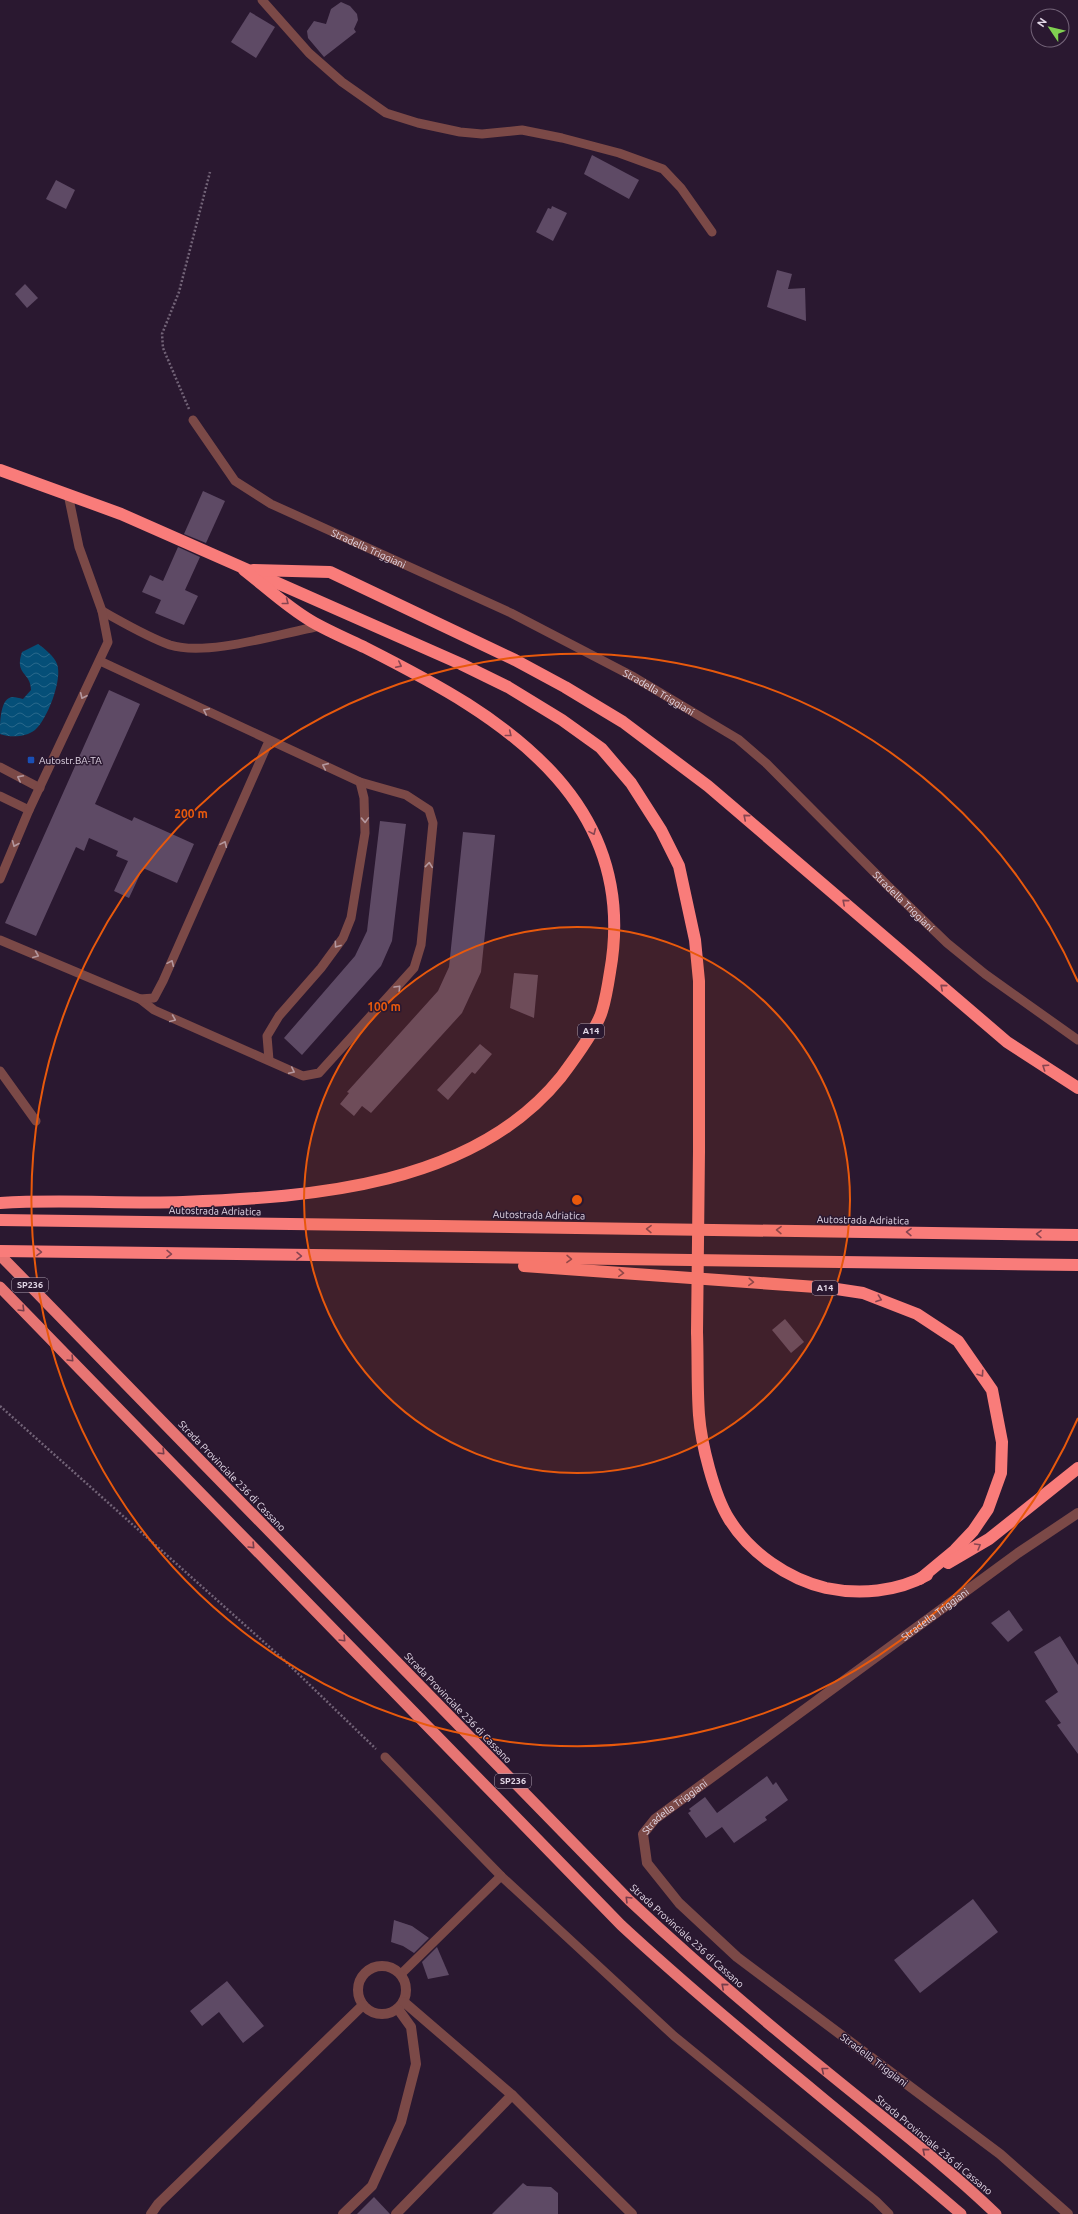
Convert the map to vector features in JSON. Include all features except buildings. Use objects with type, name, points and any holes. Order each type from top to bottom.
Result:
[{"type":"highway","points":[[0,470],[121,514],[244,570],[330,572],[515,660],[565,687],[623,722],[714,790],[1008,1042],[1078,1088]]},
{"type":"highway","name":"A14","points":[[0,1203],[46,1200],[181,1202],[299,1193],[378,1182],[424,1168],[452,1157],[512,1124],[543,1099],[572,1064],[601,1014],[614,948],[616,912],[606,863],[587,819],[562,785],[531,752],[490,719],[420,676],[310,621],[244,570]]},
{"type":"highway","name":"A14","points":[[244,570],[321,601],[508,687],[562,720],[601,748],[631,783],[661,830],[679,866],[695,940],[700,1027],[697,1332],[699,1416],[708,1466],[729,1519],[746,1540],[768,1560],[790,1575],[813,1585],[845,1591],[880,1590],[920,1579],[989,1539],[1078,1468]]},
{"type":"highway","name":"Autostrada Adriatica","points":[[0,1220],[1078,1235]]},
{"type":"highway","name":"A14","points":[[0,1251],[1078,1265]]},
{"type":"highway","name":"Strada Provinciale 236 di Cassano","points":[[0,1255],[629,1900],[689,1957],[963,2182],[996,2214]]},
{"type":"highway","name":"A14","points":[[401,1257],[830,1288],[863,1293],[917,1314],[958,1341],[992,1390],[1002,1442],[1001,1473],[988,1510],[974,1531],[955,1550],[920,1579]]},
{"type":"highway","name":"SP236","points":[[0,1287],[621,1925],[681,1980],[752,2041],[961,2214]]},
{"type":"street","name":"Stradella Triggiani","points":[[1068,2214],[1000,2154],[737,1957],[679,1903],[647,1863],[643,1834],[655,1819],[1018,1553],[1078,1513]]},
{"type":"street","points":[[389,1966],[401,1974],[407,1987],[401,2005],[391,2013],[376,2014],[363,2005],[359,1999],[358,1984],[367,1971],[373,1967],[389,1966]]},
{"type":"street","points":[[151,2214],[158,2204],[363,2005]]},
{"type":"street","points":[[401,2005],[512,2095],[632,2214]]},
{"type":"street","points":[[343,2214],[372,2186],[401,2122],[416,2064],[411,2027],[401,2005]]},
{"type":"street","points":[[396,2214],[512,2095]]},
{"type":"lane","points":[[262,0],[309,53],[342,82],[386,113],[418,123],[460,132],[482,134],[522,130],[562,138],[619,153],[656,166],[663,169],[681,188],[712,232]]},
{"type":"lane","name":"Stradella Triggiani","points":[[193,420],[235,481],[271,504],[511,613],[634,677],[738,739],[767,764],[947,943],[985,974],[1078,1040]]},
{"type":"lane","points":[[0,879],[29,810],[108,642],[102,611],[79,547],[68,494]]},
{"type":"lane","points":[[102,611],[171,645],[190,649],[253,640],[321,626]]},
{"type":"lane","points":[[0,940],[140,999],[154,1010],[303,1076],[319,1073],[414,968],[421,945],[433,823],[429,810],[406,795],[360,782],[100,661]]},
{"type":"lane","points":[[140,999],[154,998],[163,981],[270,741]]},
{"type":"lane","points":[[0,767],[40,788]]},
{"type":"lane","points":[[269,1060],[267,1036],[279,1016],[321,968],[343,938],[352,918],[365,833],[364,798],[360,782]]},
{"type":"lane","points":[[0,796],[29,810]]},
{"type":"lane","points":[[0,1071],[36,1121]]},
{"type":"lane","points":[[384,1758],[502,1876],[674,2036],[876,2201],[889,2214]]},
{"type":"lane","points":[[401,1974],[502,1876]]},
{"type":"path","points":[[193,420],[163,348],[162,334],[179,292],[210,172]]},
{"type":"path","points":[[0,1406],[284,1660],[384,1758]]},
{"type":"water","points":[[38,644],[54,658],[57,664],[58,679],[49,709],[40,725],[35,730],[18,736],[0,734],[0,724],[5,701],[13,697],[23,699],[31,690],[30,684],[20,665],[22,652]]},
{"type":"place","name":"Autostr.BA-TA","points":[[31,760]]}]
